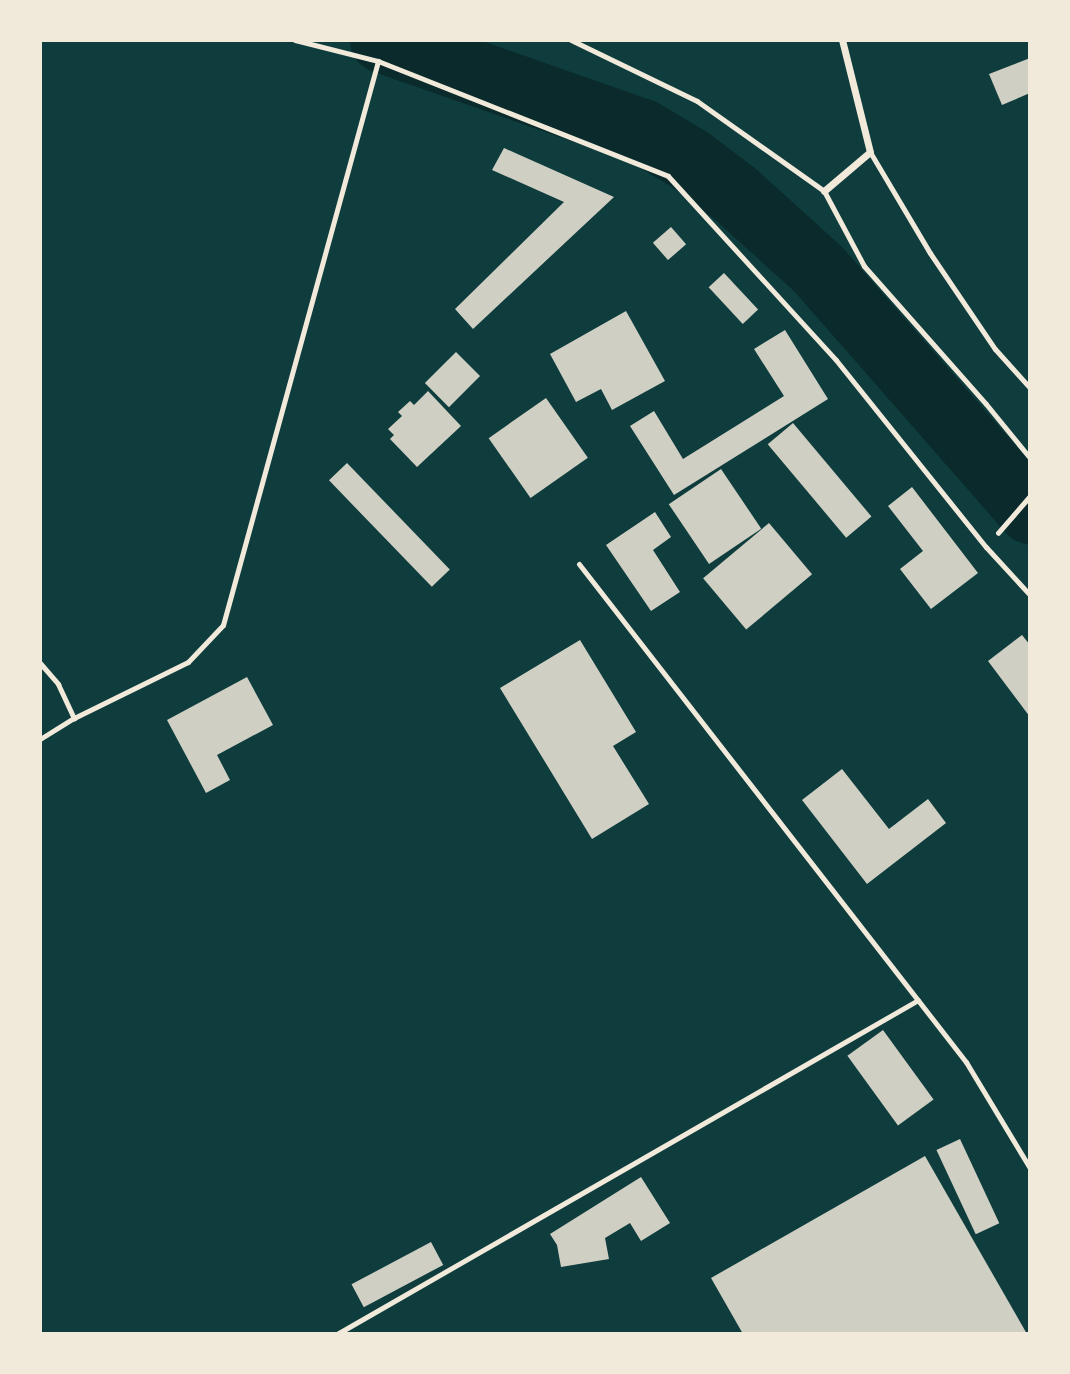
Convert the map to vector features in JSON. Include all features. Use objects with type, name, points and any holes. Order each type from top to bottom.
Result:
[{"type":"street","points":[[824,191],[870,152],[842,40]]},
{"type":"lane","points":[[295,40],[378,61],[668,176],[836,360],[986,547],[1030,595]]},
{"type":"lane","points":[[571,40],[697,101],[824,191],[864,266],[1030,458]]},
{"type":"lane","points":[[40,739],[74,718],[188,662],[223,625],[378,61]]},
{"type":"lane","points":[[870,152],[937,264],[995,349],[1030,387]]},
{"type":"lane","points":[[579,564],[966,1062],[1030,1168]]},
{"type":"lane","points":[[40,663],[58,684],[74,718]]},
{"type":"lane","points":[[337,1334],[919,1000]]},
{"type":"path","points":[[986,547],[1030,496]]},
{"type":"building","points":[[1030,58],[1030,93],[1002,105],[989,74]]},
{"type":"building","points":[[504,148],[614,197],[473,329],[455,309],[564,202],[492,170]]},
{"type":"building","points":[[671,227],[686,244],[668,260],[653,243]]},
{"type":"building","points":[[724,273],[758,310],[743,324],[709,287]]},
{"type":"building","points":[[626,311],[665,381],[612,410],[601,389],[576,402],[550,354]]},
{"type":"building","points":[[785,330],[828,399],[674,495],[630,426],[654,411],[683,459],[784,396],[754,349]]},
{"type":"building","points":[[456,352],[480,376],[449,407],[425,383]]},
{"type":"building","points":[[428,391],[461,426],[417,467],[390,439],[394,435],[388,429],[402,416],[398,412],[410,401],[414,405]]},
{"type":"building","points":[[546,398],[588,458],[531,498],[489,438]]},
{"type":"building","points":[[793,423],[871,516],[846,538],[768,444]]},
{"type":"building","points":[[347,463],[450,569],[432,587],[329,480]]},
{"type":"building","points":[[721,469],[761,529],[709,564],[669,504]]},
{"type":"building","points":[[912,487],[978,573],[931,609],[900,569],[923,551],[888,506]]},
{"type":"building","points":[[655,512],[671,537],[653,550],[680,592],[651,611],[606,545]]},
{"type":"building","points":[[769,523],[812,574],[746,630],[703,578]]},
{"type":"building","points":[[1022,635],[1030,645],[1030,717],[988,661]]},
{"type":"building","points":[[580,640],[636,732],[613,746],[649,804],[592,839],[500,688]]},
{"type":"building","points":[[247,677],[273,725],[217,755],[230,780],[206,793],[167,720]]},
{"type":"building","points":[[842,769],[889,829],[928,799],[946,823],[867,884],[802,800]]},
{"type":"building","points":[[883,1030],[934,1100],[898,1125],[847,1056]]},
{"type":"building","points":[[960,1139],[999,1223],[976,1234],[936,1150]]},
{"type":"building","points":[[925,1156],[1027,1334],[743,1334],[711,1278]]},
{"type":"building","points":[[641,1177],[670,1223],[641,1241],[630,1223],[605,1238],[609,1259],[561,1267],[557,1245],[550,1234]]},
{"type":"building","points":[[431,1242],[443,1265],[364,1307],[352,1284]]},
{"type":"waterway","points":[[382,40],[642,131],[689,159],[734,193],[818,269],[1030,511]]}]
